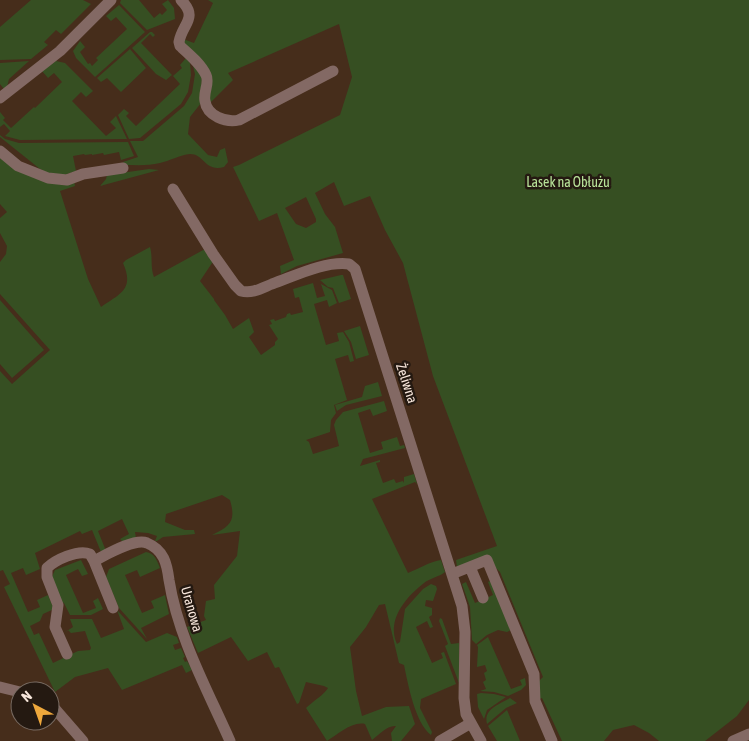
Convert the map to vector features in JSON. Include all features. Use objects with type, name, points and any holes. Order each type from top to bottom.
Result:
[{"type":"street","points":[[0,98],[60,51],[111,0]]},
{"type":"street","points":[[181,0],[190,13],[188,23],[179,42],[180,46],[206,73],[208,84],[205,101],[210,111],[219,118],[239,120],[333,71]]},
{"type":"street","points":[[0,151],[18,166],[48,178],[67,180],[91,172],[123,168]]},
{"type":"street","name":"Żeliwna","points":[[173,189],[212,254],[235,285],[242,291],[256,291],[334,264],[349,264],[353,267],[452,574],[465,622],[464,698],[466,714],[481,741]]},
{"type":"street","name":"Uranowa","points":[[94,561],[131,544],[140,542],[149,544],[163,555],[181,630],[230,741]]},
{"type":"street","points":[[67,654],[55,627],[58,605],[47,577],[47,568],[54,562],[81,552],[90,554],[113,608]]},
{"type":"street","points":[[452,574],[487,560],[534,674],[535,701],[552,741]]},
{"type":"street","points":[[470,567],[483,598]]},
{"type":"street","points":[[60,715],[83,741]]},
{"type":"street","points":[[440,741],[471,723]]},
{"type":"street","points":[[733,741],[749,734]]},
{"type":"green space","points":[[31,0],[83,0],[91,4],[61,34],[56,30],[44,42],[48,45],[31,59],[0,60],[0,27]]},
{"type":"green space","points":[[121,0],[139,0],[154,18],[160,13],[162,15],[167,10],[162,4],[168,0],[174,8],[175,19],[147,30],[120,3]]},
{"type":"green space","name":"Lasek na Obłużu","points":[[208,0],[749,0],[749,700],[737,716],[705,741],[659,741],[634,725],[613,730],[604,741],[562,741],[542,698],[539,699],[539,681],[543,677],[500,572],[494,566],[457,567],[456,560],[497,546],[433,376],[403,263],[385,230],[370,196],[344,206],[334,182],[315,193],[325,214],[335,227],[343,253],[297,266],[281,274],[280,266],[294,260],[277,213],[259,221],[233,167],[340,115],[352,77],[339,24],[228,73],[233,80],[210,103],[208,95],[211,86],[183,43],[183,39],[194,43],[213,3]],"holes":[[[306,197],[316,222],[306,228],[296,224],[285,208]]]},
{"type":"green space","points":[[119,5],[145,32],[95,77],[76,58],[73,51],[80,41],[85,47],[80,52],[88,64],[90,63],[92,66],[98,60],[96,58],[127,29],[116,17],[111,21],[106,16]]},
{"type":"green space","points":[[150,32],[155,35],[153,37],[150,34],[141,43],[172,75],[166,80],[156,74],[132,48]]},
{"type":"green space","points":[[130,49],[146,68],[121,92],[107,78],[101,82],[97,78]]},
{"type":"green space","points":[[186,58],[190,63],[191,75],[188,92],[181,104],[140,138],[129,139],[118,115],[124,109],[129,113],[126,116],[136,126],[180,84],[173,76],[182,68],[180,65]]},
{"type":"green space","points":[[29,61],[9,79],[7,87],[4,89],[0,84],[0,63]]},
{"type":"green space","points":[[56,61],[65,63],[93,91],[86,97],[81,92],[72,101],[106,136],[116,128],[110,122],[116,116],[127,139],[20,140],[5,136],[10,131],[4,124],[0,127],[0,112],[5,118],[3,120],[11,128],[35,108],[62,82],[54,73],[48,78],[42,71]]},
{"type":"green space","points":[[192,62],[202,76],[201,103],[190,117],[188,134],[208,155],[217,157],[220,150],[225,148],[228,162],[224,167],[212,167],[199,157],[190,154],[156,164],[124,165],[123,162],[138,157],[130,141],[143,141],[184,106],[192,93],[195,74]]},
{"type":"green space","points":[[0,135],[5,139],[19,143],[128,142],[134,156],[121,160],[119,152],[104,155],[103,153],[73,156],[76,171],[56,178],[40,169],[0,137]]},
{"type":"green space","points":[[0,158],[74,181],[75,186],[60,191],[88,279],[101,307],[119,294],[126,285],[127,279],[123,263],[126,260],[150,247],[154,277],[205,249],[214,260],[200,281],[233,329],[249,318],[254,332],[249,337],[261,355],[275,345],[278,339],[269,325],[272,324],[270,320],[274,319],[275,321],[286,317],[290,313],[291,315],[303,312],[299,297],[295,298],[293,289],[313,283],[317,298],[325,296],[321,284],[332,290],[337,303],[329,307],[327,300],[314,304],[326,345],[339,341],[337,333],[343,332],[349,342],[354,361],[350,362],[348,355],[335,359],[347,400],[334,405],[336,413],[331,420],[330,432],[306,440],[309,442],[313,454],[339,446],[334,425],[343,412],[384,401],[387,411],[373,416],[370,409],[358,413],[370,453],[383,449],[381,442],[397,437],[400,446],[404,445],[405,448],[363,459],[360,466],[380,460],[380,462],[376,463],[383,483],[394,479],[396,483],[403,481],[404,483],[404,477],[414,474],[417,484],[415,482],[372,499],[408,573],[429,563],[441,560],[445,572],[426,581],[411,595],[400,610],[394,626],[397,644],[400,642],[405,609],[423,589],[431,584],[436,586],[437,589],[433,601],[426,600],[425,606],[432,608],[432,615],[429,617],[433,627],[430,628],[427,621],[416,627],[432,663],[443,658],[441,653],[444,652],[456,684],[421,699],[420,708],[432,732],[431,735],[425,729],[416,713],[404,665],[399,663],[385,604],[379,605],[366,627],[350,647],[356,691],[362,716],[386,707],[409,706],[415,724],[401,741],[392,741],[391,733],[396,726],[386,729],[372,740],[365,724],[360,724],[350,726],[327,741],[306,708],[328,688],[306,682],[297,704],[279,667],[275,668],[267,652],[248,661],[231,637],[198,653],[187,627],[206,620],[204,616],[206,601],[215,599],[214,585],[237,556],[240,531],[212,535],[228,526],[232,518],[230,500],[222,495],[166,514],[165,522],[185,530],[194,530],[195,534],[163,537],[155,541],[157,536],[135,532],[136,538],[123,542],[120,539],[129,534],[122,519],[98,531],[106,551],[101,552],[92,530],[82,534],[80,531],[35,553],[40,569],[26,575],[23,568],[11,573],[28,612],[40,607],[37,600],[48,595],[54,609],[43,614],[40,621],[30,626],[34,635],[39,633],[53,663],[78,651],[90,650],[91,648],[85,631],[71,633],[68,630],[73,627],[70,619],[92,619],[101,638],[124,629],[117,610],[146,642],[167,633],[177,637],[179,643],[173,645],[175,650],[181,648],[185,662],[187,661],[192,670],[186,673],[182,665],[122,690],[108,668],[75,677],[60,688],[60,681],[50,681],[4,587],[10,584],[3,570],[0,571],[0,371],[12,384],[50,350],[0,294],[0,262],[6,254],[7,246],[0,233],[0,218],[7,212],[0,204]]},
{"type":"green space","points":[[149,169],[159,170],[100,186],[107,175]]},
{"type":"green space","points":[[343,275],[351,299],[339,303],[333,288],[328,287],[320,280]]},
{"type":"green space","points":[[0,300],[44,350],[12,378],[0,364]]},
{"type":"green space","points":[[360,326],[369,355],[356,359],[351,342],[344,331]]},
{"type":"green space","points":[[378,382],[382,396],[346,405],[337,411],[335,405],[362,397],[365,386]]},
{"type":"green space","points":[[146,552],[154,556],[160,568],[140,577],[137,570],[125,575],[142,613],[154,608],[151,601],[165,595],[169,614],[141,628],[147,639],[119,608],[106,577],[109,569]]},
{"type":"green space","points":[[81,560],[88,574],[82,576],[78,569],[66,575],[83,613],[96,608],[93,601],[98,598],[103,609],[91,615],[70,615],[64,603],[61,602],[51,579],[55,570]]},
{"type":"green space","points":[[492,580],[511,630],[507,632],[498,630],[487,635],[476,644],[472,640],[470,607],[462,584],[466,582],[475,603],[493,595],[488,582]]},
{"type":"green space","points":[[440,618],[451,644],[459,643],[459,683],[445,646],[448,644],[439,621]]},
{"type":"green space","points":[[488,637],[511,689],[522,685],[520,680],[525,678],[526,685],[521,690],[508,696],[480,691],[486,689],[483,682],[486,680],[484,673],[487,671],[485,665],[477,667],[477,645]]},
{"type":"green space","points":[[477,694],[506,697],[487,710],[484,719],[478,707]]},
{"type":"green space","points":[[510,698],[517,703],[506,708],[487,724],[486,719],[490,711]]},
{"type":"green space","points":[[507,710],[520,741],[497,741],[488,726]]}]
